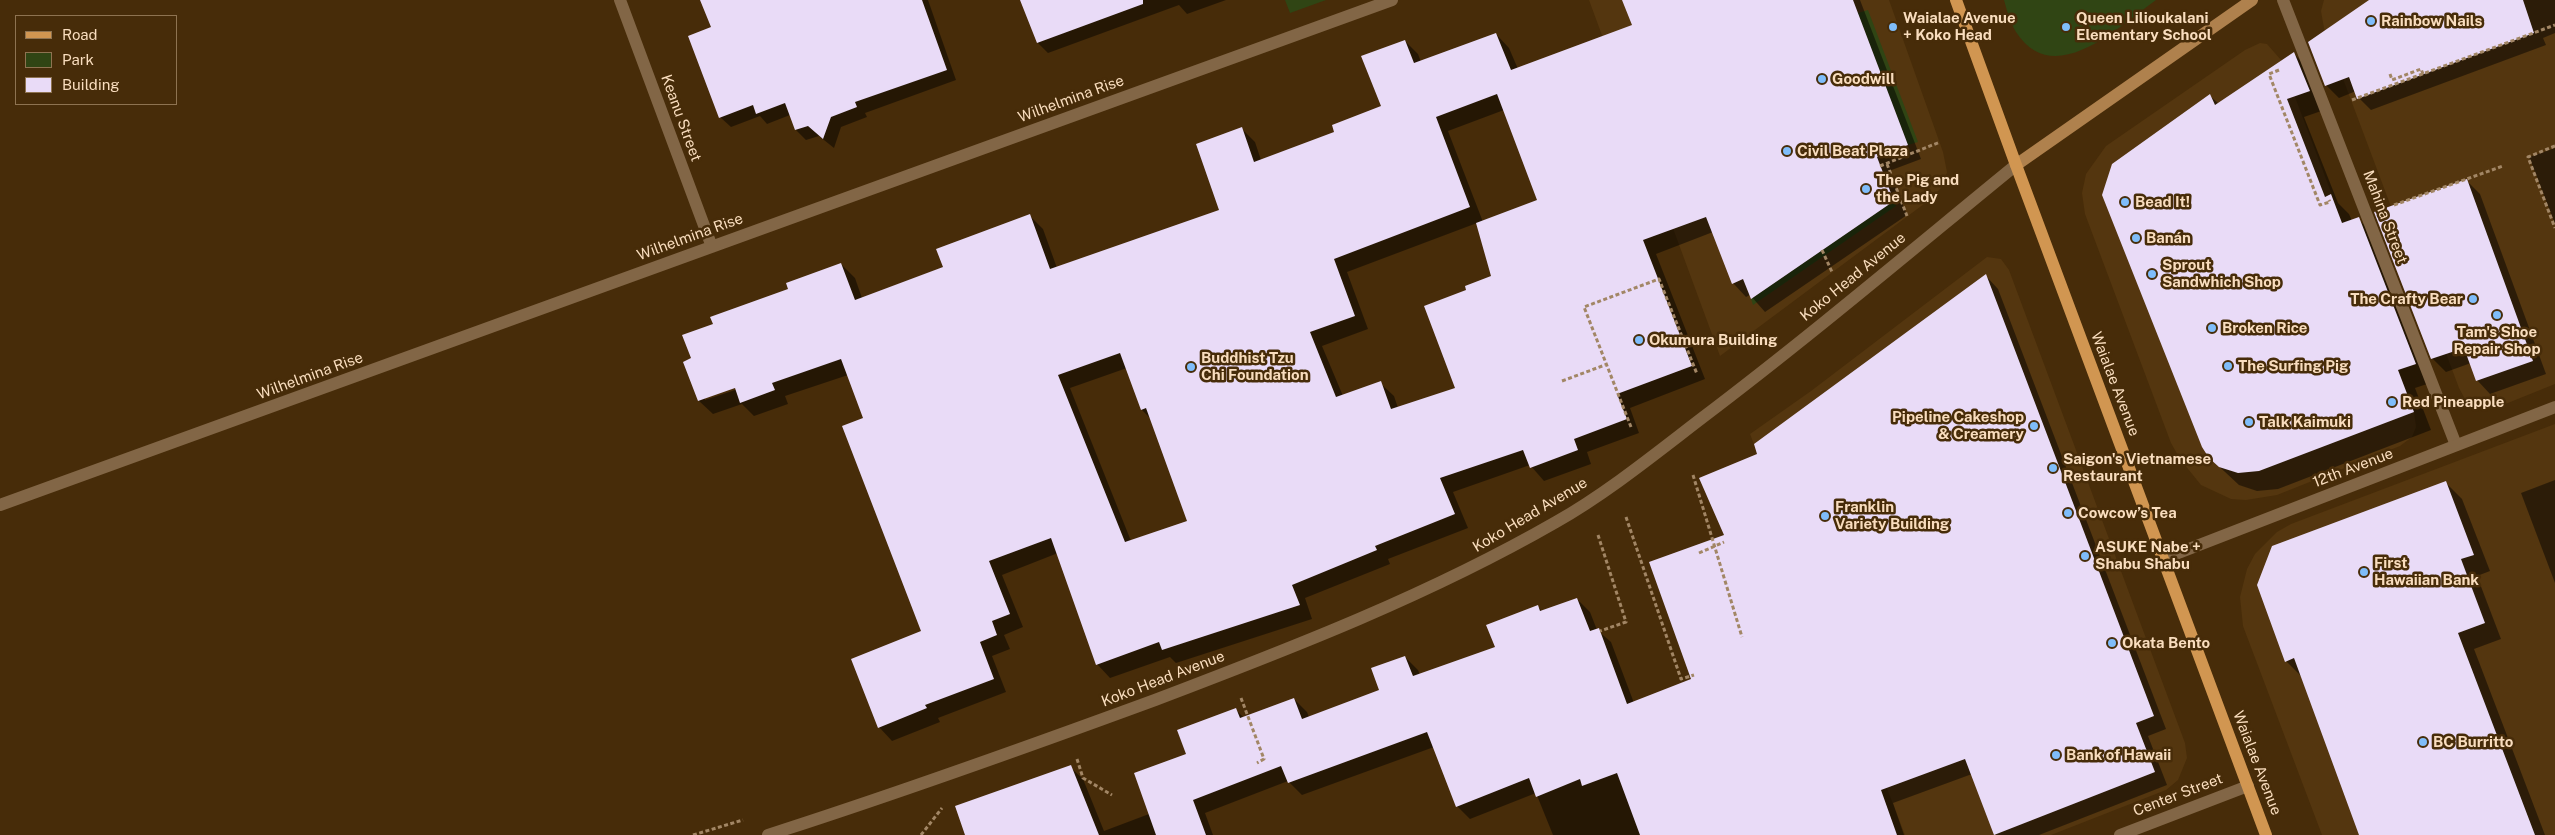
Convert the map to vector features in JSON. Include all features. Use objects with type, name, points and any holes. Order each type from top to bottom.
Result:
[{"type":"main road","name":"Waialae Avenue","points":[[1956,0],[2266,835]]},
{"type":"street","name":"Keanu Street","points":[[620,0],[712,247]]},
{"type":"street","name":"Wilhelmina Rise","points":[[0,505],[1392,0]]},
{"type":"street","name":"Koko Head Avenue","points":[[768,835],[950,776],[1222,674],[1408,598],[1470,569],[1558,521],[1626,474],[1770,365],[2016,165],[2252,0]]},
{"type":"street","name":"Mahina Street","points":[[2283,0],[2456,446]]},
{"type":"street","name":"12th Avenue","points":[[2163,559],[2555,407]]},
{"type":"street","name":"Center Street","points":[[2120,835],[2248,786]]},
{"type":"path","points":[[2351,101],[2555,25]]},
{"type":"path","points":[[2390,74],[2392,80],[2421,69],[2424,74]]},
{"type":"path","points":[[2280,70],[2270,74],[2320,205],[2330,202],[2328,196]]},
{"type":"path","points":[[1880,166],[1940,142]]},
{"type":"path","points":[[2555,146],[2528,156],[2555,228]]},
{"type":"path","points":[[1887,164],[1907,216]]},
{"type":"path","points":[[2391,206],[2502,166]]},
{"type":"path","points":[[1822,250],[1832,272]]},
{"type":"path","points":[[1631,427],[1605,366],[1584,307],[1659,279],[1697,374]]},
{"type":"path","points":[[1562,381],[1605,366]]},
{"type":"path","points":[[1693,475],[1742,637]]},
{"type":"path","points":[[1626,517],[1681,679],[1694,674]]},
{"type":"path","points":[[1598,535],[1626,622],[1600,631]]},
{"type":"path","points":[[1700,553],[1724,542]]},
{"type":"path","points":[[1240,696],[1264,760],[1257,763]]},
{"type":"path","points":[[1076,756],[1083,778],[1112,795]]},
{"type":"path","points":[[921,835],[946,804]]},
{"type":"shaded area","name":"Civil Beat Plaza","points":[[1589,0],[1889,0],[1943,152],[1947,172],[1943,186],[1928,201],[1720,356]]},
{"type":"shaded area","points":[[2324,0],[2555,0],[2555,384],[2493,409],[2475,407],[2465,399],[2459,388],[2324,28],[2321,11]]},
{"type":"shaded area","points":[[2260,43],[2267,44],[2281,60],[2414,412],[2416,427],[2412,437],[2400,446],[2277,495],[2246,500],[2231,499],[2201,485],[2180,459],[2171,443],[2085,214],[2082,193],[2086,174],[2106,146],[2245,50]]},
{"type":"shaded area","points":[[1987,257],[2001,259],[2009,270],[2185,743],[2187,758],[2178,780],[2166,790],[2051,835],[1905,835],[1750,434],[1811,391]]},
{"type":"shaded area","points":[[2555,424],[2555,835],[2322,835],[2243,626],[2240,597],[2247,569],[2255,554],[2277,532],[2291,524]]},
{"type":"green space","points":[[1285,0],[1326,0],[1290,13]]},
{"type":"green space","name":"Queen Lilioukalani Elementary School","points":[[2004,0],[2156,0],[2124,24],[2086,48],[2067,55],[2049,56],[2031,49],[2016,32]]},
{"type":"green space","points":[[1868,10],[1918,142],[1908,145],[1858,13]]},
{"type":"green space","points":[[1894,201],[1896,206],[1753,305],[1751,299]]},
{"type":"building","points":[[700,0],[922,0],[947,70],[855,102],[857,107],[831,117],[823,139],[808,126],[795,130],[785,103],[756,114],[753,105],[719,118],[688,36],[711,27]]},
{"type":"building","points":[[1020,0],[1143,0],[1143,4],[1037,43]]},
{"type":"building","points":[[1622,0],[1853,0],[1908,145],[1877,157],[1894,201],[1751,299],[1743,279],[1732,284],[1706,217],[1643,240],[1692,366],[1617,394],[1627,419],[1574,439],[1578,450],[1530,468],[1523,450],[1440,478],[1455,514],[1375,546],[1377,550],[1292,585],[1300,605],[1162,650],[1159,642],[1096,665],[1051,538],[989,561],[1010,614],[992,621],[997,635],[980,642],[994,679],[925,705],[927,708],[878,728],[851,659],[921,631],[842,426],[863,418],[841,359],[772,383],[775,390],[740,403],[735,388],[698,401],[683,362],[691,358],[682,335],[713,324],[710,317],[788,289],[786,283],[841,263],[855,300],[943,267],[936,249],[1030,214],[1050,269],[1219,210],[1196,144],[1242,127],[1254,162],[1334,132],[1332,125],[1381,106],[1361,56],[1405,40],[1414,63],[1496,33],[1511,70],[1632,25]],"holes":[[[1497,94],[1537,200],[1476,223],[1491,276],[1465,286],[1466,290],[1424,306],[1455,388],[1391,409],[1381,381],[1336,397],[1310,332],[1355,316],[1334,259],[1470,207],[1436,117]],[[1120,353],[1141,410],[1146,408],[1187,521],[1125,542],[1058,375]]]},
{"type":"building","points":[[2369,0],[2523,0],[2534,33],[2357,99],[2349,77],[2325,86],[2308,42]]},
{"type":"building","points":[[2294,52],[2310,91],[2287,99],[2325,197],[2331,194],[2342,223],[2359,217],[2416,364],[2398,370],[2414,412],[2259,471],[2238,473],[2219,467],[2209,458],[2202,447],[2102,195],[2112,164],[2210,94],[2215,105]]},
{"type":"building","points":[[2467,179],[2533,361],[2476,381],[2464,348],[2431,359],[2374,212]]},
{"type":"building","points":[[1986,274],[2154,716],[2136,723],[2155,772],[1994,835],[1965,759],[1881,790],[1897,835],[1640,835],[1617,773],[1582,786],[1580,779],[1536,797],[1529,778],[1456,807],[1427,732],[1288,783],[1281,766],[1193,800],[1206,835],[1156,835],[1134,773],[1186,754],[1177,730],[1236,708],[1240,718],[1294,698],[1302,719],[1379,690],[1371,668],[1405,656],[1413,676],[1495,647],[1486,625],[1538,605],[1540,611],[1577,598],[1590,631],[1599,628],[1627,704],[1691,679],[1649,562],[1724,535],[1699,478],[1757,454],[1754,444]]},
{"type":"building","points":[[2446,481],[2474,555],[2461,559],[2485,623],[2458,633],[2535,835],[2359,835],[2294,658],[2285,662],[2257,585],[2272,546]]},
{"type":"building","points":[[1071,765],[1099,835],[965,835],[955,806]]},
{"type":"place","name":"Rainbow Nails","points":[[2371,21]]},
{"type":"place","name":"Waialae Avenue + Koko Head","points":[[1893,27]]},
{"type":"place","name":"Queen Lilioukalani Elementary School","points":[[2066,27]]},
{"type":"place","name":"Goodwill","points":[[1822,79]]},
{"type":"place","name":"Civil Beat Plaza","points":[[1787,151]]},
{"type":"place","name":"The Pig and the Lady","points":[[1866,189]]},
{"type":"place","name":"Bead It!","points":[[2125,202]]},
{"type":"place","name":"Banán","points":[[2136,238]]},
{"type":"place","name":"Sprout Sandwhich Shop","points":[[2152,274]]},
{"type":"place","name":"The Crafty Bear","points":[[2473,299]]},
{"type":"place","name":"Tam's Shoe Repair Shop","points":[[2497,315]]},
{"type":"place","name":"Broken Rice","points":[[2212,328]]},
{"type":"place","name":"Okumura Building","points":[[1639,340]]},
{"type":"place","name":"The Surfing Pig","points":[[2228,366]]},
{"type":"place","name":"Buddhist Tzu Chi Foundation","points":[[1191,367]]},
{"type":"place","name":"Red Pineapple","points":[[2392,402]]},
{"type":"place","name":"Talk Kaimuki","points":[[2249,422]]},
{"type":"place","name":"Pipeline Cakeshop & Creamery","points":[[2034,426]]},
{"type":"place","name":"Saigon's Vietnamese Restaurant","points":[[2053,468]]},
{"type":"place","name":"Cowcow’s Tea","points":[[2068,513]]},
{"type":"place","name":"Franklin Variety Building","points":[[1825,516]]},
{"type":"place","name":"ASUKE Nabe + Shabu Shabu","points":[[2085,556]]},
{"type":"place","name":"First Hawaiian Bank","points":[[2364,572]]},
{"type":"place","name":"Okata Bento","points":[[2112,643]]},
{"type":"place","name":"BC Burritto","points":[[2423,742]]},
{"type":"place","name":"Bank of Hawaii","points":[[2056,755]]}]
